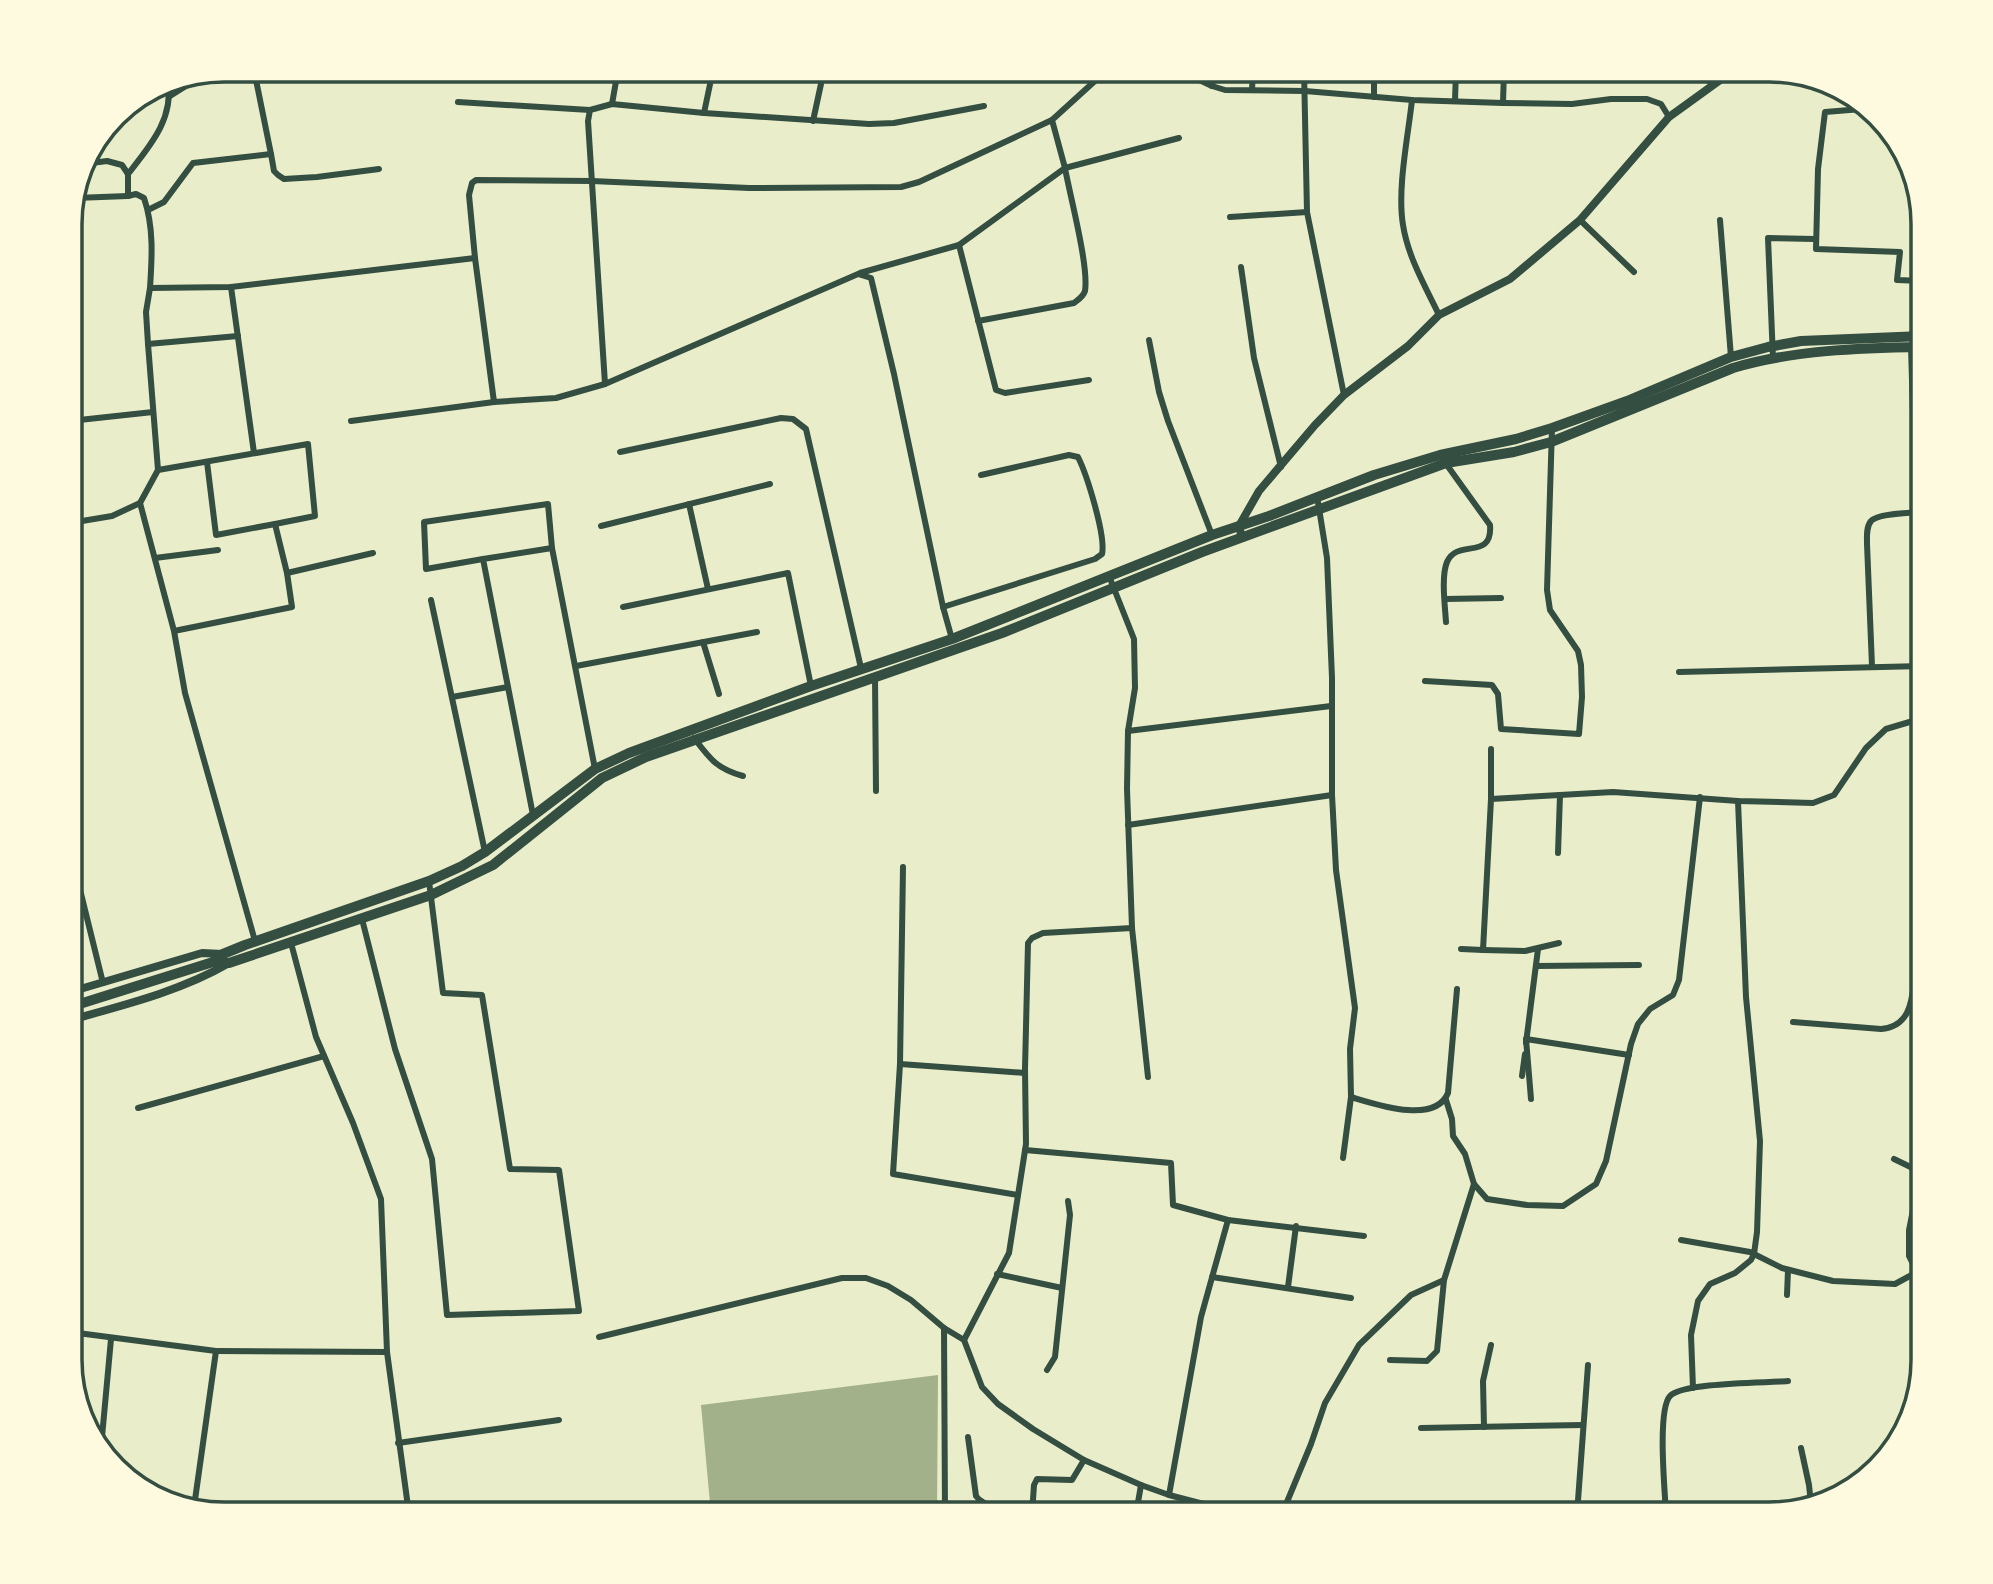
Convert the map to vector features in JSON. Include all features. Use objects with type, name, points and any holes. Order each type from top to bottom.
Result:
[{"type":"main road","points":[[226,958],[256,941],[429,881],[462,866],[485,852],[595,769],[629,753],[797,706],[1002,633],[1443,459],[1514,452],[1552,442],[1801,341],[1911,339]]},
{"type":"main road","points":[[83,1003],[226,958],[291,943],[431,895],[493,865],[602,778],[692,735],[811,686],[952,639],[1212,535],[1374,475],[1443,459],[1552,428],[1627,401],[1731,357],[1772,352]]},
{"type":"street","points":[[494,402],[475,258],[469,195],[471,183],[485,179],[750,188],[901,187],[919,182],[1052,120],[1093,82]]},
{"type":"street","points":[[1204,82],[1225,90],[1305,91],[1455,102],[1572,104],[1611,99],[1647,99],[1661,104],[1669,117]]},
{"type":"street","points":[[1252,82],[1252,90]]},
{"type":"street","points":[[1305,82],[1307,212],[1343,395]]},
{"type":"street","points":[[1374,82],[1374,97]]},
{"type":"street","points":[[1455,102],[1456,82]]},
{"type":"street","points":[[1503,103],[1504,82]]},
{"type":"street","points":[[1710,82],[1712,86]]},
{"type":"street","points":[[1242,538],[1239,526],[1259,491],[1343,395],[1408,346],[1439,315],[1510,279],[1580,220],[1669,117],[1717,82]]},
{"type":"street","points":[[257,83],[274,171],[284,179],[379,169]]},
{"type":"street","points":[[612,104],[616,83]]},
{"type":"street","points":[[704,113],[710,83]]},
{"type":"street","points":[[813,121],[821,83]]},
{"type":"street","points":[[128,174],[156,140],[170,96],[181,89]]},
{"type":"street","points":[[1412,100],[1402,195],[1402,223],[1413,260],[1439,315]]},
{"type":"street","points":[[458,102],[590,110],[612,104],[869,124],[894,123],[984,106]]},
{"type":"street","points":[[1852,109],[1825,111],[1818,169],[1816,249],[1900,252],[1897,280],[1911,281]]},
{"type":"street","points":[[590,110],[588,121],[605,384]]},
{"type":"street","points":[[978,321],[1074,303],[1082,298],[1085,290],[1082,258],[1065,169],[1052,120]]},
{"type":"street","points":[[352,421],[494,402],[556,398],[605,384],[858,274],[959,245],[1065,169],[1179,138]]},
{"type":"street","points":[[148,210],[164,202],[193,163],[271,154]]},
{"type":"street","points":[[96,163],[114,162],[122,165],[128,174],[128,196]]},
{"type":"street","points":[[83,521],[111,516],[140,503],[158,470],[146,312],[152,256],[148,210],[140,195],[85,198]]},
{"type":"street","points":[[1230,216],[1307,212]]},
{"type":"street","points":[[1580,220],[1634,272]]},
{"type":"street","points":[[1720,220],[1731,357]]},
{"type":"street","points":[[1772,352],[1768,238],[1815,239]]},
{"type":"street","points":[[959,245],[996,390],[1005,393],[1089,380]]},
{"type":"street","points":[[149,288],[230,287],[475,258]]},
{"type":"street","points":[[1241,267],[1254,358],[1281,467]]},
{"type":"street","points":[[858,274],[871,278],[952,639]]},
{"type":"street","points":[[230,287],[254,453]]},
{"type":"street","points":[[148,344],[238,336]]},
{"type":"street","points":[[1149,340],[1159,392],[1168,421],[1212,535]]},
{"type":"street","points":[[83,420],[153,412]]},
{"type":"street","points":[[620,452],[781,418],[793,419],[806,429],[861,668]]},
{"type":"street","points":[[1425,681],[1492,685],[1498,694],[1501,729],[1579,734],[1582,697],[1578,651],[1550,610],[1547,590],[1552,428]]},
{"type":"street","points":[[158,470],[308,444],[315,516],[216,535],[207,462]]},
{"type":"street","points":[[943,607],[1095,559],[1102,554],[1102,539],[1084,469],[1078,457],[1069,455],[981,475]]},
{"type":"street","points":[[1443,459],[1490,525],[1491,535],[1486,543],[1478,548],[1456,551],[1447,560],[1446,622]]},
{"type":"street","points":[[601,526],[770,484]]},
{"type":"street","points":[[1317,496],[1327,558],[1336,870],[1355,1008],[1350,1049],[1351,1097],[1343,1158]]},
{"type":"street","points":[[140,503],[174,631],[185,693],[256,941]]},
{"type":"street","points":[[552,548],[426,569],[424,522],[548,504],[552,548],[595,769]]},
{"type":"street","points":[[689,504],[708,589]]},
{"type":"street","points":[[1872,666],[1867,544],[1869,526],[1878,516],[1911,513]]},
{"type":"street","points":[[174,631],[292,607],[275,524]]},
{"type":"street","points":[[155,558],[218,550]]},
{"type":"street","points":[[287,573],[373,553]]},
{"type":"street","points":[[483,559],[533,815]]},
{"type":"street","points":[[623,607],[788,573],[811,686]]},
{"type":"street","points":[[1109,576],[1134,639],[1135,688],[1128,731],[1128,825],[1132,928],[1148,1077]]},
{"type":"street","points":[[1445,599],[1501,598]]},
{"type":"street","points":[[431,600],[485,852]]},
{"type":"street","points":[[576,666],[757,632]]},
{"type":"street","points":[[703,642],[719,694]]},
{"type":"street","points":[[1679,672],[1911,666]]},
{"type":"street","points":[[875,677],[876,792]]},
{"type":"street","points":[[452,697],[508,687]]},
{"type":"street","points":[[1128,731],[1331,706]]},
{"type":"street","points":[[1491,799],[1613,792],[1800,804],[1823,801],[1834,795],[1866,748],[1886,729],[1911,722]]},
{"type":"street","points":[[692,735],[712,762],[726,772],[743,776]]},
{"type":"street","points":[[1483,950],[1491,749]]},
{"type":"street","points":[[1128,825],[1332,795]]},
{"type":"street","points":[[1558,853],[1560,795]]},
{"type":"street","points":[[1457,989],[1450,1083],[1446,1100],[1453,1136],[1465,1154],[1474,1184],[1487,1199],[1527,1205],[1563,1206],[1596,1184],[1606,1161],[1634,1035],[1643,1016],[1668,999],[1676,989],[1700,797]]},
{"type":"street","points":[[1693,1388],[1691,1335],[1698,1301],[1710,1284],[1745,1266],[1754,1254],[1757,1232],[1760,1141],[1746,997],[1738,801]]},
{"type":"street","points":[[903,867],[900,1065],[892,1174],[1018,1195]]},
{"type":"street","points":[[362,919],[394,1049],[432,1159],[447,1315],[579,1311],[559,1170],[509,1169],[482,995],[443,993],[429,881]]},
{"type":"street","points":[[83,902],[103,983]]},
{"type":"street","points":[[964,1340],[1009,1253],[1025,1150],[1028,943],[1032,937],[1043,933],[1132,928]]},
{"type":"street","points":[[291,943],[316,1037],[353,1123],[380,1199],[387,1352],[407,1502]]},
{"type":"street","points":[[1461,949],[1538,949],[1559,943]]},
{"type":"street","points":[[1522,1076],[1538,949]]},
{"type":"street","points":[[83,988],[202,953],[226,958]]},
{"type":"street","points":[[83,1016],[206,976],[226,958]]},
{"type":"street","points":[[1536,966],[1639,965]]},
{"type":"street","points":[[1793,1022],[1891,1028],[1905,1019],[1911,999]]},
{"type":"street","points":[[1526,1039],[1629,1055]]},
{"type":"street","points":[[1526,1039],[1531,1099]]},
{"type":"street","points":[[138,1108],[324,1056]]},
{"type":"street","points":[[900,1065],[1025,1073]]},
{"type":"street","points":[[1351,1097],[1402,1110],[1432,1108],[1446,1100]]},
{"type":"street","points":[[1025,1150],[1171,1163],[1173,1205],[1228,1220],[1364,1236]]},
{"type":"street","points":[[1894,1159],[1911,1167]]},
{"type":"street","points":[[1390,1360],[1427,1361],[1437,1351],[1444,1280],[1474,1184]]},
{"type":"street","points":[[1047,1370],[1055,1356],[1070,1215],[1068,1201]]},
{"type":"street","points":[[1169,1495],[1201,1317],[1228,1220]]},
{"type":"street","points":[[1911,1220],[1911,1259]]},
{"type":"street","points":[[1288,1287],[1296,1226]]},
{"type":"street","points":[[1681,1240],[1754,1254],[1788,1270],[1833,1281],[1895,1284],[1911,1276]]},
{"type":"street","points":[[1787,1295],[1788,1270]]},
{"type":"street","points":[[998,1274],[1062,1288]]},
{"type":"street","points":[[1212,1277],[1352,1298]]},
{"type":"street","points":[[599,1337],[842,1278],[866,1278],[888,1286],[911,1300],[944,1328],[964,1340],[982,1387],[998,1404],[1033,1429],[1084,1461],[1141,1485],[1193,1502]]},
{"type":"street","points":[[1287,1502],[1325,1403],[1359,1345],[1412,1295],[1444,1280]]},
{"type":"street","points":[[944,1328],[945,1502]]},
{"type":"street","points":[[83,1334],[216,1351],[387,1352]]},
{"type":"street","points":[[103,1434],[111,1339]]},
{"type":"street","points":[[1484,1427],[1483,1381],[1491,1345]]},
{"type":"street","points":[[193,1498],[216,1351]]},
{"type":"street","points":[[1578,1502],[1588,1366]]},
{"type":"street","points":[[1666,1502],[1663,1419],[1664,1408],[1673,1393],[1693,1388],[1788,1381]]},
{"type":"street","points":[[398,1444],[559,1420]]},
{"type":"street","points":[[1421,1428],[1583,1425]]},
{"type":"street","points":[[968,1437],[976,1496],[982,1502]]},
{"type":"street","points":[[1801,1448],[1810,1496]]},
{"type":"street","points":[[1033,1502],[1037,1479],[1072,1480],[1084,1461]]},
{"type":"street","points":[[1138,1502],[1141,1485]]},
{"type":"shaded area","points":[[938,1375],[937,1502],[710,1502],[701,1405]]}]
